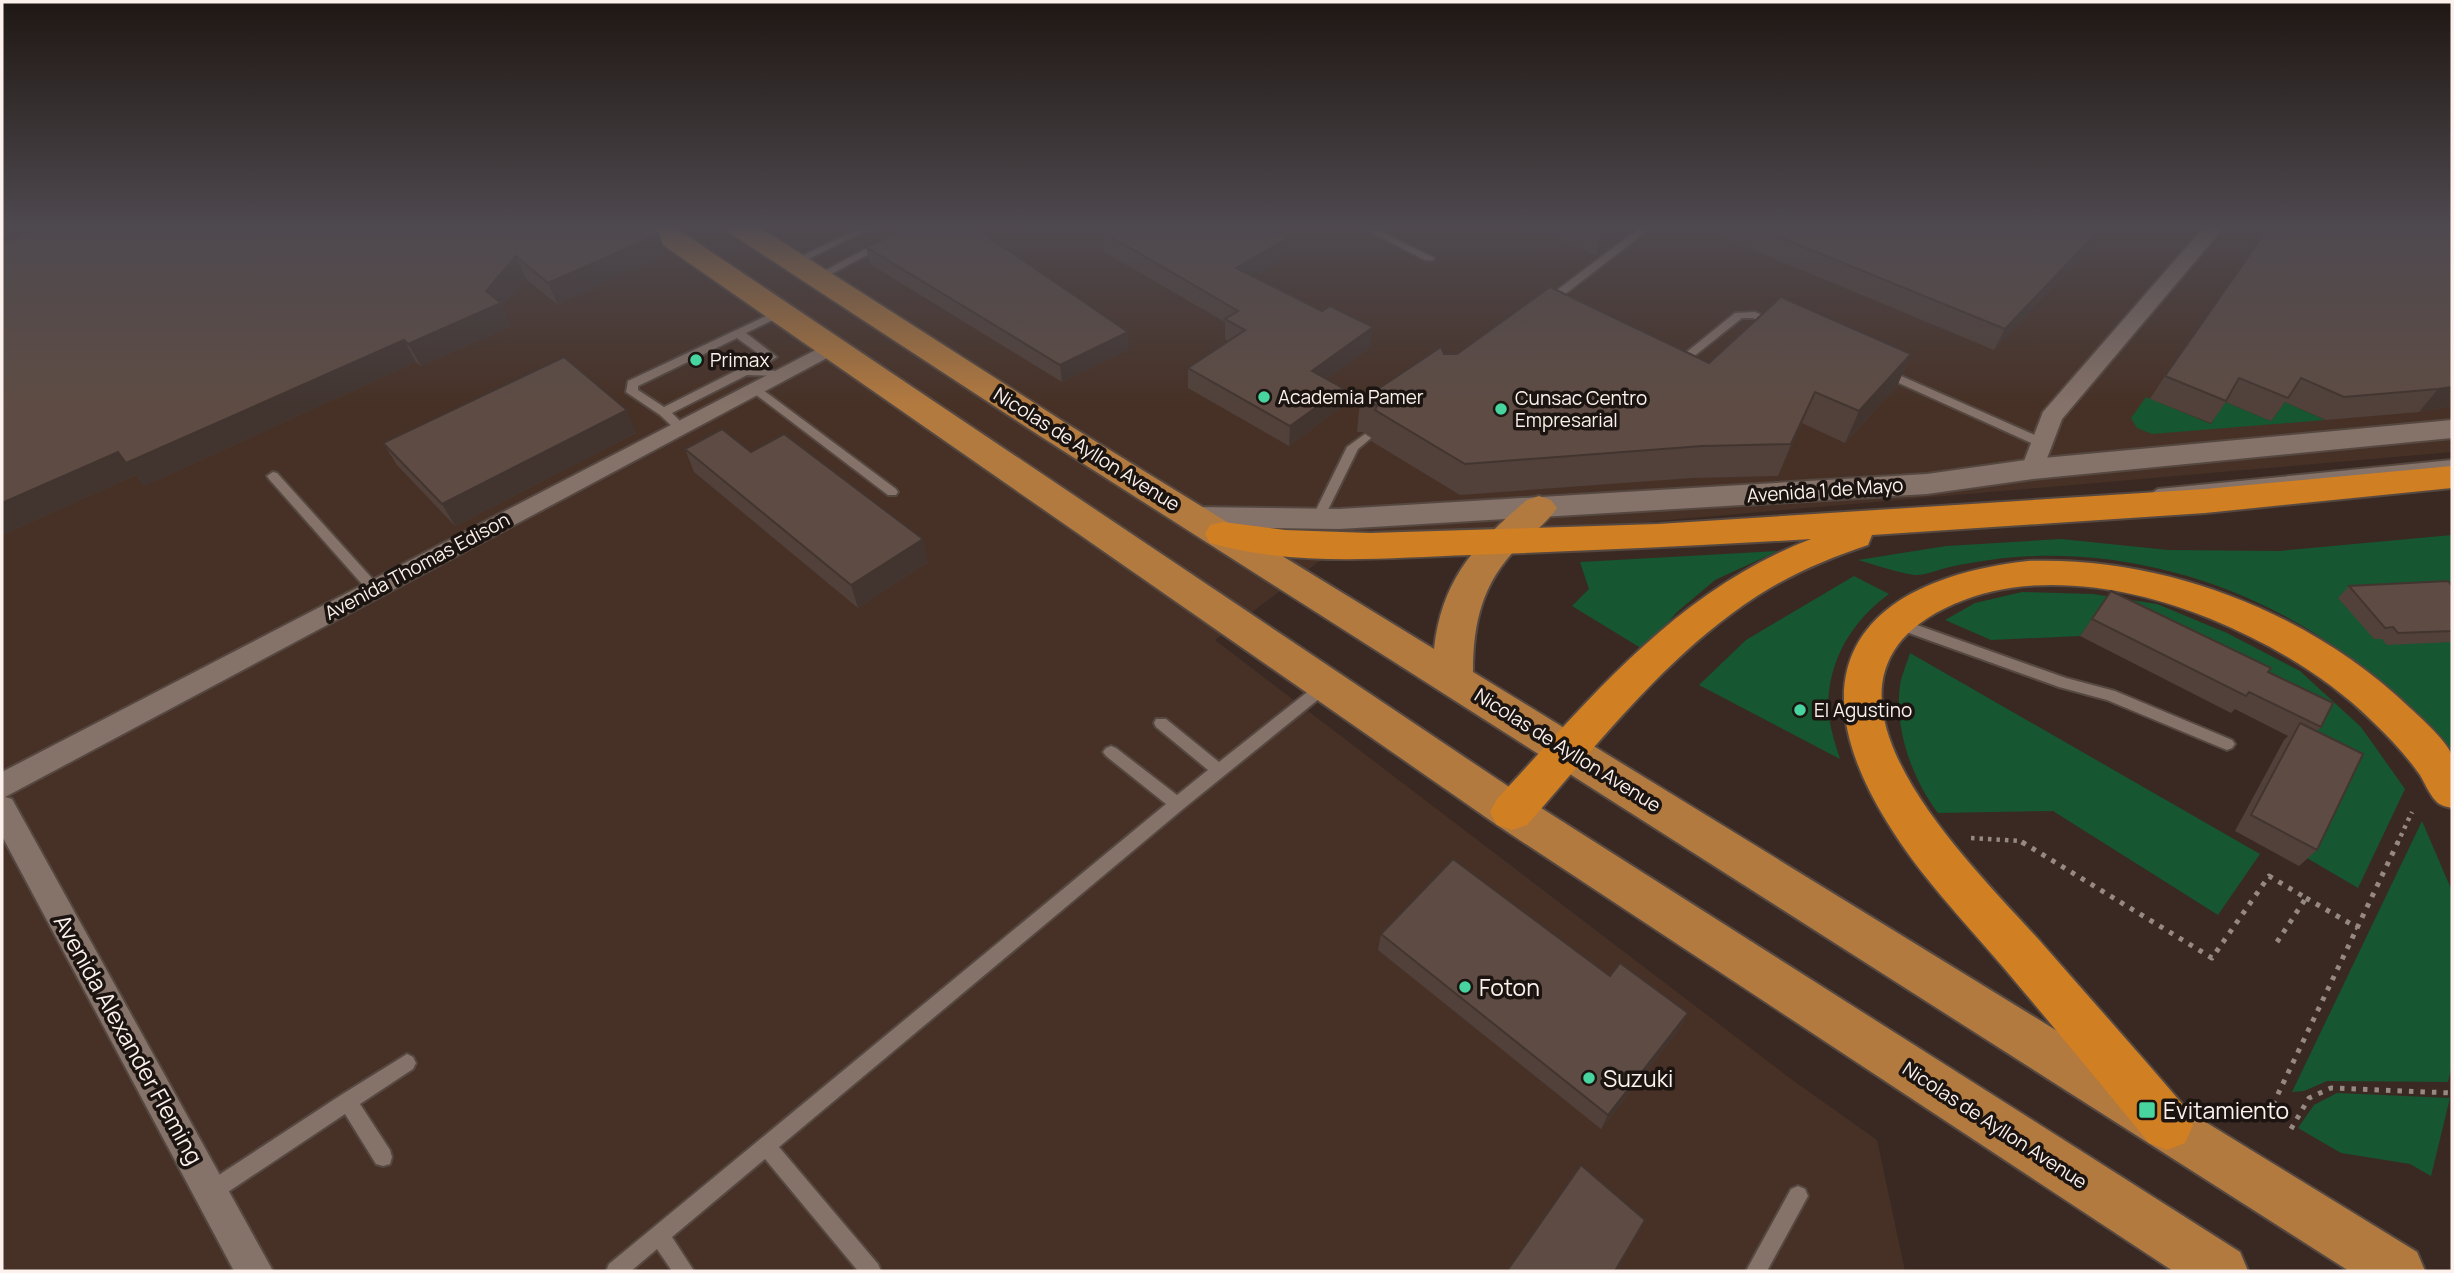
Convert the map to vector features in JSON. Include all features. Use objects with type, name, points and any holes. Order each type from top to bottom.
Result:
[{"type":"highway","points":[[1210,525],[1286,542],[1370,546],[1498,543],[1915,521],[2205,501],[2452,477]]},
{"type":"highway","points":[[1512,812],[1675,640],[1743,587],[1824,546],[1915,521]]},
{"type":"highway","points":[[2167,1125],[1931,848],[1887,786],[1868,729],[1864,681],[1873,648],[1895,622],[1951,591],[2000,577],[2025,574],[2088,575],[2150,586],[2193,598],[2255,622],[2291,641],[2360,689],[2408,733],[2429,757],[2452,791]]},
{"type":"main road","name":"Nicolas de Ayllon Avenue","points":[[743,286],[1512,812],[2221,1271]]},
{"type":"main road","name":"Nicolas de Ayllon Avenue","points":[[831,286],[1052,429],[1210,525],[2398,1271]]},
{"type":"main road","points":[[1453,678],[1452,640],[1460,605],[1469,582],[1498,543],[1539,508]]},
{"type":"street","points":[[2037,456],[2051,418],[2163,286]]},
{"type":"street","name":"Avenida Thomas Edison","points":[[2,786],[374,589],[672,420],[750,379],[781,374],[833,347]]},
{"type":"street","name":"Avenida 1 de Mayo","points":[[1210,525],[1927,484],[2037,456],[2452,429]]},
{"type":"street","name":"Avenida Alexander Fleming","points":[[2,808],[254,1271]]},
{"type":"lane","points":[[1540,307],[1568,286]]},
{"type":"lane","points":[[672,420],[632,392],[632,384],[781,312]]},
{"type":"lane","points":[[1689,355],[1739,315],[1755,314],[1792,331]]},
{"type":"lane","points":[[738,333],[771,357],[750,379],[892,492]]},
{"type":"lane","points":[[1877,369],[2037,456]]},
{"type":"lane","points":[[1317,520],[1353,447],[1365,438]]},
{"type":"lane","points":[[2085,509],[2099,498],[2452,464]]},
{"type":"lane","points":[[273,476],[374,589]]},
{"type":"lane","points":[[1895,622],[2064,683],[2110,695],[2227,744]]},
{"type":"lane","points":[[616,1271],[1219,769],[1327,685]]},
{"type":"lane","points":[[1161,723],[1219,769]]},
{"type":"lane","points":[[1111,752],[1177,804]]},
{"type":"lane","points":[[212,1191],[407,1063]]},
{"type":"lane","points":[[348,1101],[383,1157]]},
{"type":"lane","points":[[766,1146],[871,1271]]},
{"type":"lane","points":[[1756,1271],[1798,1196]]},
{"type":"lane","points":[[659,1235],[684,1271]]},
{"type":"path","points":[[2268,1115],[2412,812]]},
{"type":"path","points":[[1966,838],[2020,841],[2212,958],[2269,876],[2358,928]]},
{"type":"path","points":[[2277,942],[2306,898]]},
{"type":"path","points":[[2291,1129],[2309,1098],[2331,1088],[2452,1093]]},
{"type":"shaded area","points":[[2,286],[2452,286],[2452,452],[1576,528],[1354,535],[1215,640],[1791,1079],[1877,1140],[1905,1271],[2,1271]]},
{"type":"green space","points":[[2146,397],[2211,424],[2223,401],[2271,421],[2285,402],[2325,420],[2152,434],[2137,428],[2131,418]]},
{"type":"green space","points":[[2452,535],[2452,757],[2413,712],[2368,671],[2319,636],[2267,607],[2212,584],[2154,567],[2094,558],[2013,557],[1918,575],[1858,560],[1946,546],[2061,539],[2168,550],[2279,551]]},
{"type":"green space","points":[[1778,551],[1715,580],[1677,612],[1644,650],[1572,606],[1589,589],[1580,562]]},
{"type":"green space","points":[[1854,576],[1889,594],[1862,618],[1842,647],[1836,663],[1831,681],[1829,717],[1840,759],[1699,685],[1746,640]]},
{"type":"green space","points":[[2022,592],[2093,594],[2157,604],[2227,633],[2300,671],[2361,727],[2405,789],[2358,888],[2307,858],[2349,770],[2099,609],[2080,636],[1991,640],[1945,620],[1975,603]]},
{"type":"green space","points":[[1910,653],[2260,854],[2218,915],[2053,811],[1938,813],[1913,769],[1900,718],[1900,685]]},
{"type":"green space","points":[[2422,821],[2452,891],[2452,1065],[2448,1082],[2327,1081],[2304,1091],[2292,1092]]},
{"type":"green space","points":[[2337,1093],[2450,1098],[2431,1176],[2410,1164],[2341,1153],[2298,1128],[2314,1105]]},
{"type":"building","points":[[2,286],[490,286],[486,291],[501,303],[408,344],[404,340],[126,463],[118,452],[2,503]]},
{"type":"building","points":[[931,286],[1061,286],[1128,332],[1060,365]]},
{"type":"building","points":[[1196,286],[1273,286],[1322,311],[1330,306],[1373,327],[1312,371],[1343,388],[1290,426],[1188,368],[1245,330],[1225,319],[1238,311]]},
{"type":"building","points":[[1901,286],[2046,286],[2005,329]]},
{"type":"building","points":[[2228,286],[2452,286],[2452,387],[2344,397],[2301,378],[2288,398],[2239,378],[2226,401],[2165,376]]},
{"type":"building","points":[[1550,287],[1709,363],[1781,297],[1911,354],[1859,411],[1815,392],[1791,444],[1702,446],[1465,464],[1375,410],[1377,406],[1370,400],[1360,401],[1441,347],[1444,354],[1457,354]]},
{"type":"building","points":[[564,357],[627,410],[442,504],[383,443]]},
{"type":"building","points":[[722,429],[751,452],[784,434],[923,539],[851,585],[685,449]]},
{"type":"building","points":[[2448,581],[2452,586],[2452,631],[2398,633],[2393,627],[2385,628],[2349,586]]},
{"type":"building","points":[[2111,591],[2271,668],[2268,672],[2333,703],[2321,727],[2249,692],[2246,696],[2092,619]]},
{"type":"building","points":[[2300,723],[2363,754],[2317,850],[2251,815]]},
{"type":"building","points":[[1453,859],[1610,976],[1620,963],[1688,1013],[1608,1115],[1381,934]]},
{"type":"building","points":[[1581,1165],[1645,1220],[1615,1271],[1507,1271]]},
{"type":"place","name":"Primax","points":[[696,360]]},
{"type":"place","name":"Academia Pamer","points":[[1264,397]]},
{"type":"place","name":"Cunsac Centro Empresarial","points":[[1501,409]]},
{"type":"place","name":"El Agustino","points":[[1800,710]]},
{"type":"place","name":"Foton","points":[[1465,987]]},
{"type":"place","name":"Suzuki","points":[[1589,1078]]},
{"type":"place","name":"Evitamiento","points":[[2147,1110]]}]
